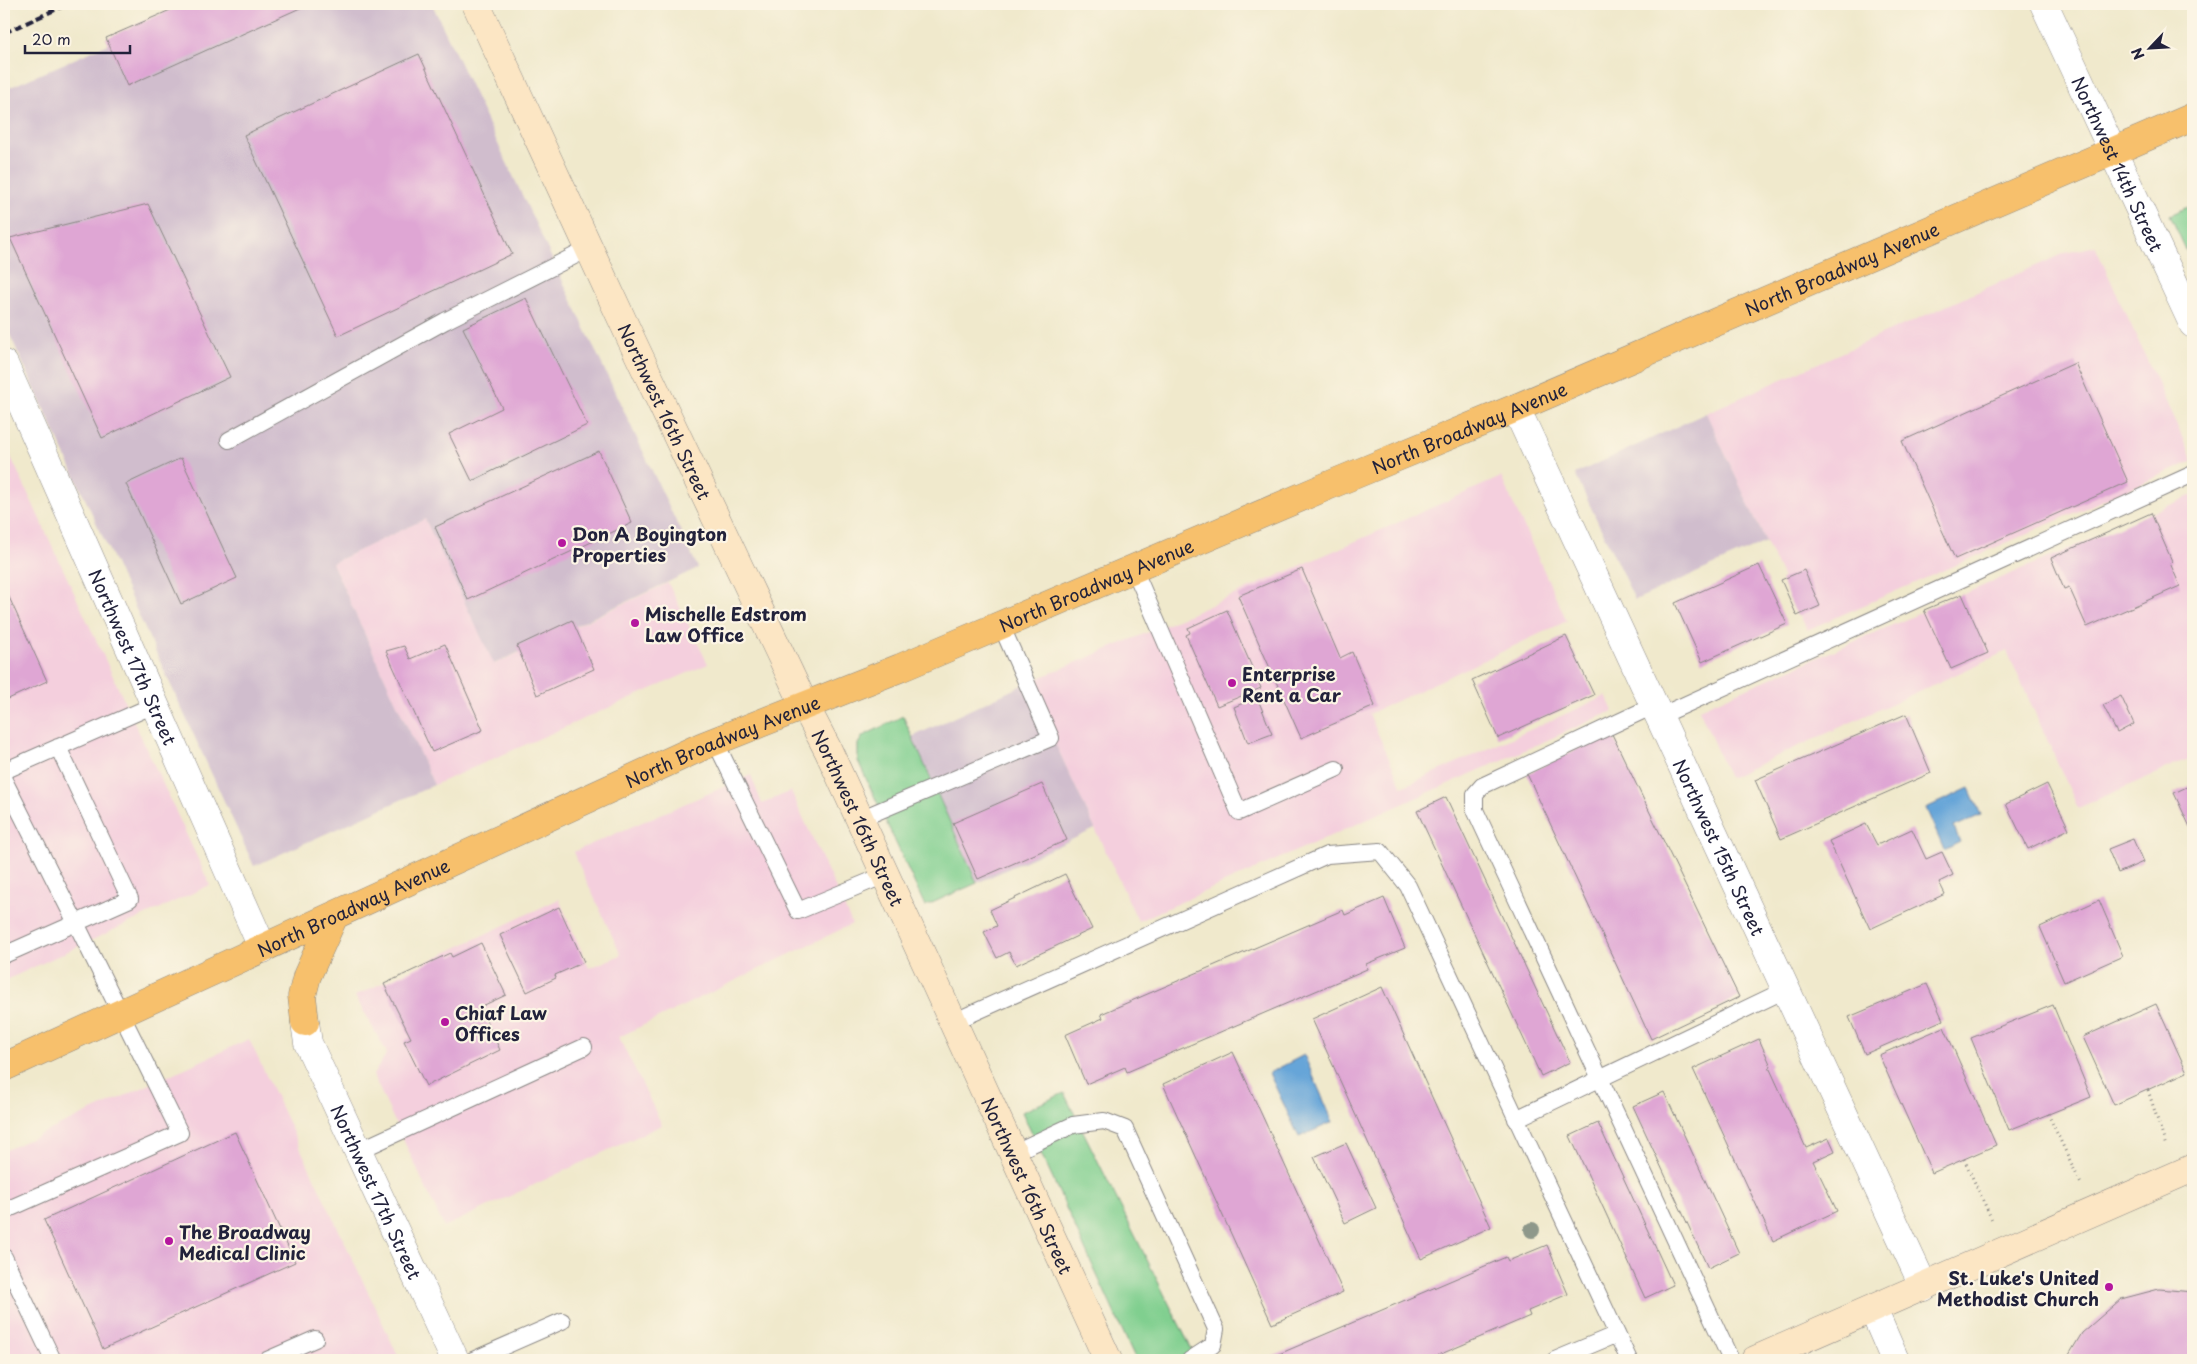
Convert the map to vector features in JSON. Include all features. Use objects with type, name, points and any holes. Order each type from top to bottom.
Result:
[{"type":"main road","name":"North Broadway Avenue","points":[[4,1066],[263,950],[715,741],[804,704],[900,668],[1516,408],[2193,117]]},
{"type":"main road","points":[[305,1022],[302,996],[307,976],[334,916]]},
{"type":"street","name":"Northwest 16th Street","points":[[476,4],[804,704],[828,750],[1108,1360]]},
{"type":"street","name":"Northwest 14th Street","points":[[2044,4],[2193,324]]},
{"type":"street","name":"Northwest 17th Street","points":[[4,364],[263,950]]},
{"type":"street","name":"Northwest 15th Street","points":[[1516,408],[1655,712],[1924,1287]]},
{"type":"street","name":"Northwest 17th Street","points":[[305,1022],[308,1043],[456,1360]]},
{"type":"street","points":[[1755,1360],[2184,1172]]},
{"type":"street","points":[[1872,1310],[1895,1360]]},
{"type":"lane","points":[[229,440],[445,321],[590,248]]},
{"type":"lane","points":[[1731,1360],[1475,810],[1475,794],[1482,786],[1524,765],[1655,712],[2193,474]]},
{"type":"lane","points":[[1134,569],[1239,812],[1336,769]]},
{"type":"lane","points":[[860,820],[1051,738],[1001,625]]},
{"type":"lane","points":[[4,771],[154,705]]},
{"type":"lane","points":[[715,741],[798,911],[885,875]]},
{"type":"lane","points":[[4,955],[130,900],[58,747]]},
{"type":"lane","points":[[4,780],[180,1133],[4,1211]]},
{"type":"lane","points":[[953,1022],[1327,855],[1380,851],[1408,886],[1628,1358]]},
{"type":"lane","points":[[1516,1119],[1785,990]]},
{"type":"lane","points":[[358,1151],[584,1047]]},
{"type":"lane","points":[[1013,1153],[1073,1125],[1104,1121],[1126,1129],[1216,1329],[1213,1345],[1190,1360]]},
{"type":"lane","points":[[4,1257],[52,1360]]},
{"type":"lane","points":[[472,1360],[562,1321]]},
{"type":"lane","points":[[1555,1360],[1617,1334]]},
{"type":"lane","points":[[266,1360],[315,1339]]},
{"type":"path","points":[[2148,1090],[2184,1172]]},
{"type":"path","points":[[2048,1114],[2095,1211]]},
{"type":"path","points":[[1964,1160],[2006,1250]]},
{"type":"shaded area","points":[[199,4],[432,4],[698,568],[494,664],[425,519],[332,563],[434,785],[254,866],[4,322],[4,90]]},
{"type":"shaded area","points":[[2095,246],[2193,461],[1807,630],[1706,413],[2065,253]]},
{"type":"shaded area","points":[[1706,413],[1766,542],[1635,600],[1575,474]]},
{"type":"shaded area","points":[[4,442],[210,885],[4,981]]},
{"type":"shaded area","points":[[1501,477],[1567,621],[1369,714],[1402,787],[1606,696],[1613,711],[1138,921],[1027,683],[1168,624]]},
{"type":"shaded area","points":[[2193,495],[2193,757],[2078,808],[2007,651],[1729,778],[1699,709]]},
{"type":"shaded area","points":[[425,519],[495,664],[668,583],[708,664],[434,785],[332,563]]},
{"type":"shaded area","points":[[1027,683],[1095,829],[977,883],[912,737]]},
{"type":"shaded area","points":[[751,775],[762,804],[791,791],[852,924],[619,1037],[662,1125],[444,1227],[373,1075],[387,1053],[355,996],[559,899],[589,968],[621,955],[573,852]]},
{"type":"shaded area","points":[[249,1039],[400,1360],[4,1360],[4,1151]]},
{"type":"green space","points":[[2193,205],[2193,265],[2170,215]]},
{"type":"green space","points":[[903,716],[977,883],[925,906],[858,761],[858,744],[863,736]]},
{"type":"green space","points":[[1064,1093],[1197,1360],[1136,1360],[1022,1112]]},
{"type":"water","points":[[1969,788],[1981,815],[1954,827],[1960,842],[1944,850],[1926,808]]},
{"type":"water","points":[[1304,1055],[1333,1122],[1299,1137],[1269,1073]]},
{"type":"building","points":[[184,4],[309,4],[127,86],[106,38]]},
{"type":"building","points":[[419,54],[512,254],[338,336],[244,135]]},
{"type":"building","points":[[148,204],[230,377],[102,438],[10,238]]},
{"type":"building","points":[[526,298],[587,425],[472,481],[449,434],[502,408],[463,328]]},
{"type":"building","points":[[2075,363],[2128,482],[1955,559],[1902,441]]},
{"type":"building","points":[[599,451],[632,523],[468,600],[435,527]]},
{"type":"building","points":[[181,458],[237,578],[181,604],[126,484]]},
{"type":"building","points":[[2151,513],[2172,561],[2170,563],[2180,586],[2087,627],[2069,587],[2064,589],[2051,558]]},
{"type":"building","points":[[1759,565],[1787,624],[1702,662],[1675,603]]},
{"type":"building","points":[[1302,569],[1340,658],[1352,652],[1375,706],[1301,738],[1238,596]]},
{"type":"building","points":[[1804,570],[1820,606],[1797,616],[1781,580]]},
{"type":"building","points":[[4,586],[47,681],[4,701]]},
{"type":"building","points":[[1962,594],[1988,653],[1951,669],[1924,610]]},
{"type":"building","points":[[1227,610],[1261,688],[1217,706],[1186,635],[1190,633],[1188,628]]},
{"type":"building","points":[[572,620],[594,669],[537,695],[517,646]]},
{"type":"building","points":[[1566,636],[1594,695],[1498,738],[1472,680]]},
{"type":"building","points":[[445,644],[483,730],[432,752],[386,651],[404,646],[410,659]]},
{"type":"building","points":[[2121,696],[2134,724],[2117,733],[2103,705]]},
{"type":"building","points":[[1257,697],[1272,734],[1248,743],[1234,707]]},
{"type":"building","points":[[1906,714],[1931,773],[1781,839],[1755,780]]},
{"type":"building","points":[[1611,732],[1739,997],[1651,1039],[1527,774]]},
{"type":"building","points":[[1042,784],[1067,840],[978,879],[953,823]]},
{"type":"building","points":[[2047,784],[2069,829],[2028,849],[2006,804]]},
{"type":"building","points":[[2193,784],[2193,826],[2190,827],[2174,793]]},
{"type":"building","points":[[1446,797],[1570,1062],[1541,1076],[1417,811]]},
{"type":"building","points":[[1866,824],[1877,845],[1912,829],[1926,859],[1942,852],[1953,875],[1939,882],[1945,894],[1870,929],[1829,841]]},
{"type":"building","points":[[2133,839],[2143,862],[2118,873],[2108,849]]},
{"type":"building","points":[[1065,874],[1092,929],[1016,965],[1009,952],[997,958],[984,932],[997,926],[990,910]]},
{"type":"building","points":[[1384,898],[1405,948],[1366,964],[1367,969],[1127,1072],[1125,1067],[1086,1084],[1065,1035],[1103,1018],[1101,1014],[1343,910],[1345,915]]},
{"type":"building","points":[[2099,900],[2123,956],[2064,982],[2040,927]]},
{"type":"building","points":[[559,907],[584,962],[555,975],[556,978],[527,992],[500,935]]},
{"type":"building","name":"Chiaf Law Offices","points":[[481,943],[506,995],[480,1007],[500,1050],[426,1086],[404,1041],[411,1038],[384,984],[450,953],[452,957]]},
{"type":"building","points":[[1927,984],[1943,1020],[1865,1054],[1849,1017]]},
{"type":"building","points":[[1382,987],[1491,1227],[1421,1259],[1312,1019]]},
{"type":"building","points":[[2156,1004],[2187,1072],[2114,1105],[2083,1037]]},
{"type":"building","points":[[2053,1005],[2091,1097],[2009,1130],[1971,1038]]},
{"type":"building","points":[[1944,1027],[1996,1145],[1932,1173],[1879,1055]]},
{"type":"building","points":[[1759,1039],[1771,1066],[1769,1067],[1806,1148],[1829,1138],[1835,1151],[1813,1161],[1837,1211],[1773,1241],[1693,1069]]},
{"type":"building","points":[[1233,1052],[1343,1292],[1272,1324],[1163,1084]]},
{"type":"building","points":[[1664,1092],[1739,1253],[1708,1268],[1633,1106]]},
{"type":"building","points":[[1598,1123],[1673,1285],[1645,1298],[1570,1136]]},
{"type":"building","name":"The Broadway Medical Clinic","points":[[235,1132],[295,1262],[103,1349],[44,1220]]},
{"type":"building","points":[[1346,1143],[1376,1208],[1345,1223],[1314,1157]]},
{"type":"building","points":[[1547,1245],[1568,1294],[1528,1311],[1530,1316],[1427,1360],[1265,1360],[1506,1257],[1508,1261]]},
{"type":"building","name":"St. Luke's United Methodist Church","points":[[2159,1289],[2193,1292],[2193,1360],[2066,1360],[2082,1333],[2121,1299]]},
{"type":"railway","points":[[4,6],[10,4]]},
{"type":"railway","points":[[4,33],[68,4]]},
{"type":"place","name":"Don A Boyington Properties","points":[[562,543]]},
{"type":"place","name":"Mischelle Edstrom Law Office","points":[[635,623]]},
{"type":"place","name":"Enterprise Rent a Car","points":[[1232,683]]},
{"type":"place","name":"Chiaf Law Offices","points":[[445,1022]]},
{"type":"place","name":"The Broadway Medical Clinic","points":[[169,1241]]},
{"type":"place","name":"St. Luke's United Methodist Church","points":[[2109,1287]]}]
